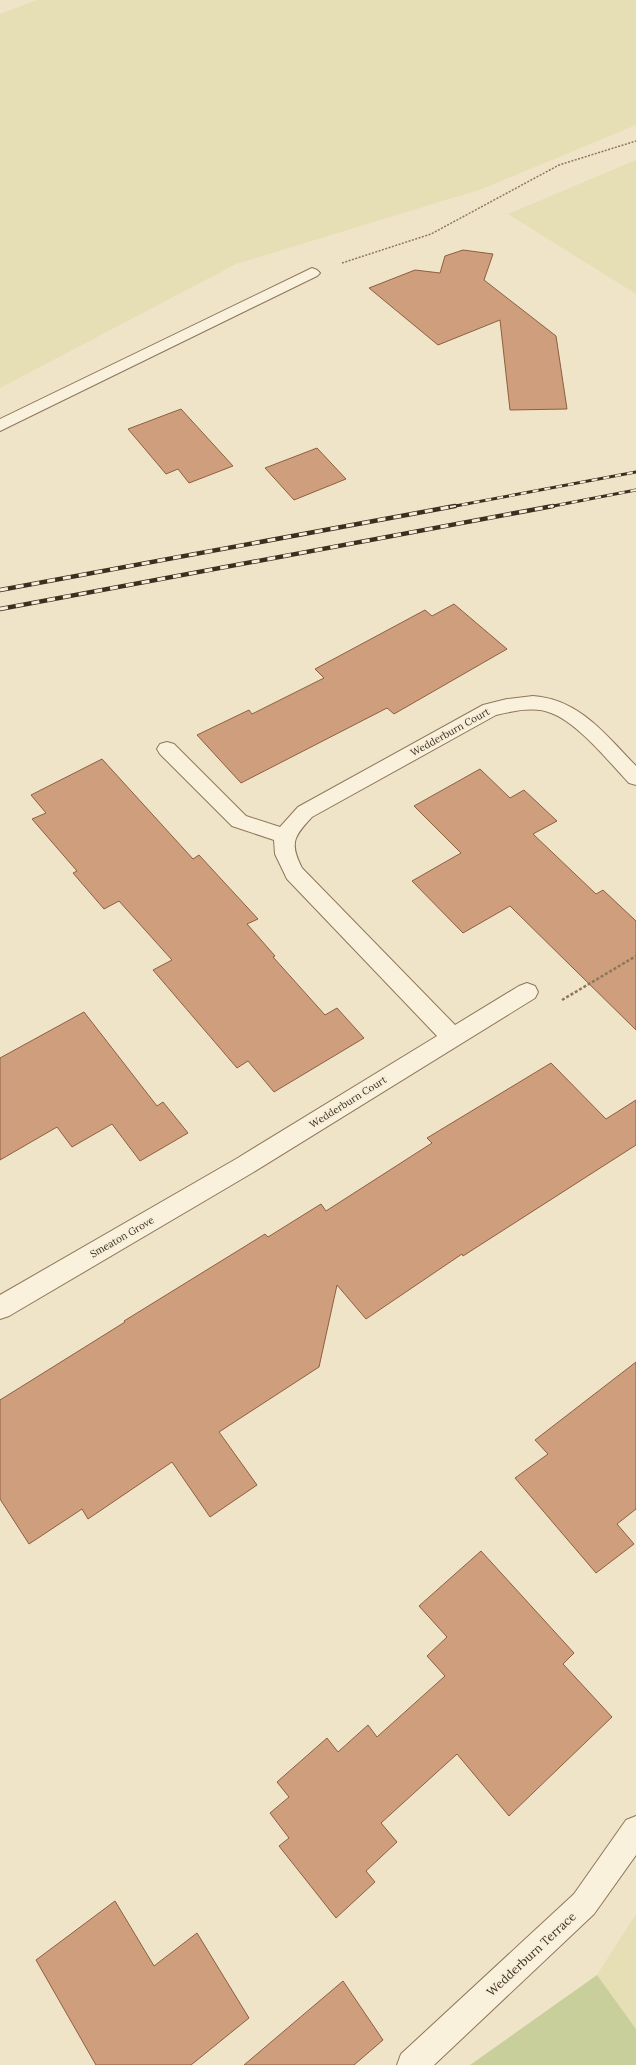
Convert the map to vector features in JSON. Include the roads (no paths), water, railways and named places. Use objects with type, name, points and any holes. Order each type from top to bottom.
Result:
[{"type":"street","points":[[0,426],[312,273]]},
{"type":"street","name":"Wedderburn Court","points":[[284,836],[305,812],[490,710],[514,704],[540,704],[559,708],[574,717],[636,778]]},
{"type":"street","points":[[167,749],[238,821],[284,836],[284,854],[294,873],[453,1038]]},
{"type":"street","name":"Wedderburn Court","points":[[244,1166],[527,992]]},
{"type":"street","name":"Smeaton Grove","points":[[0,1308],[244,1166]]},
{"type":"street","name":"Wedderburn Terrace","points":[[412,2065],[584,1904],[636,1830]]},
{"type":"railway","points":[[450,507],[636,472]]},
{"type":"railway","points":[[548,507],[636,490]]},
{"type":"railway","points":[[0,590],[455,506]]},
{"type":"railway","points":[[0,609],[553,506]]}]
